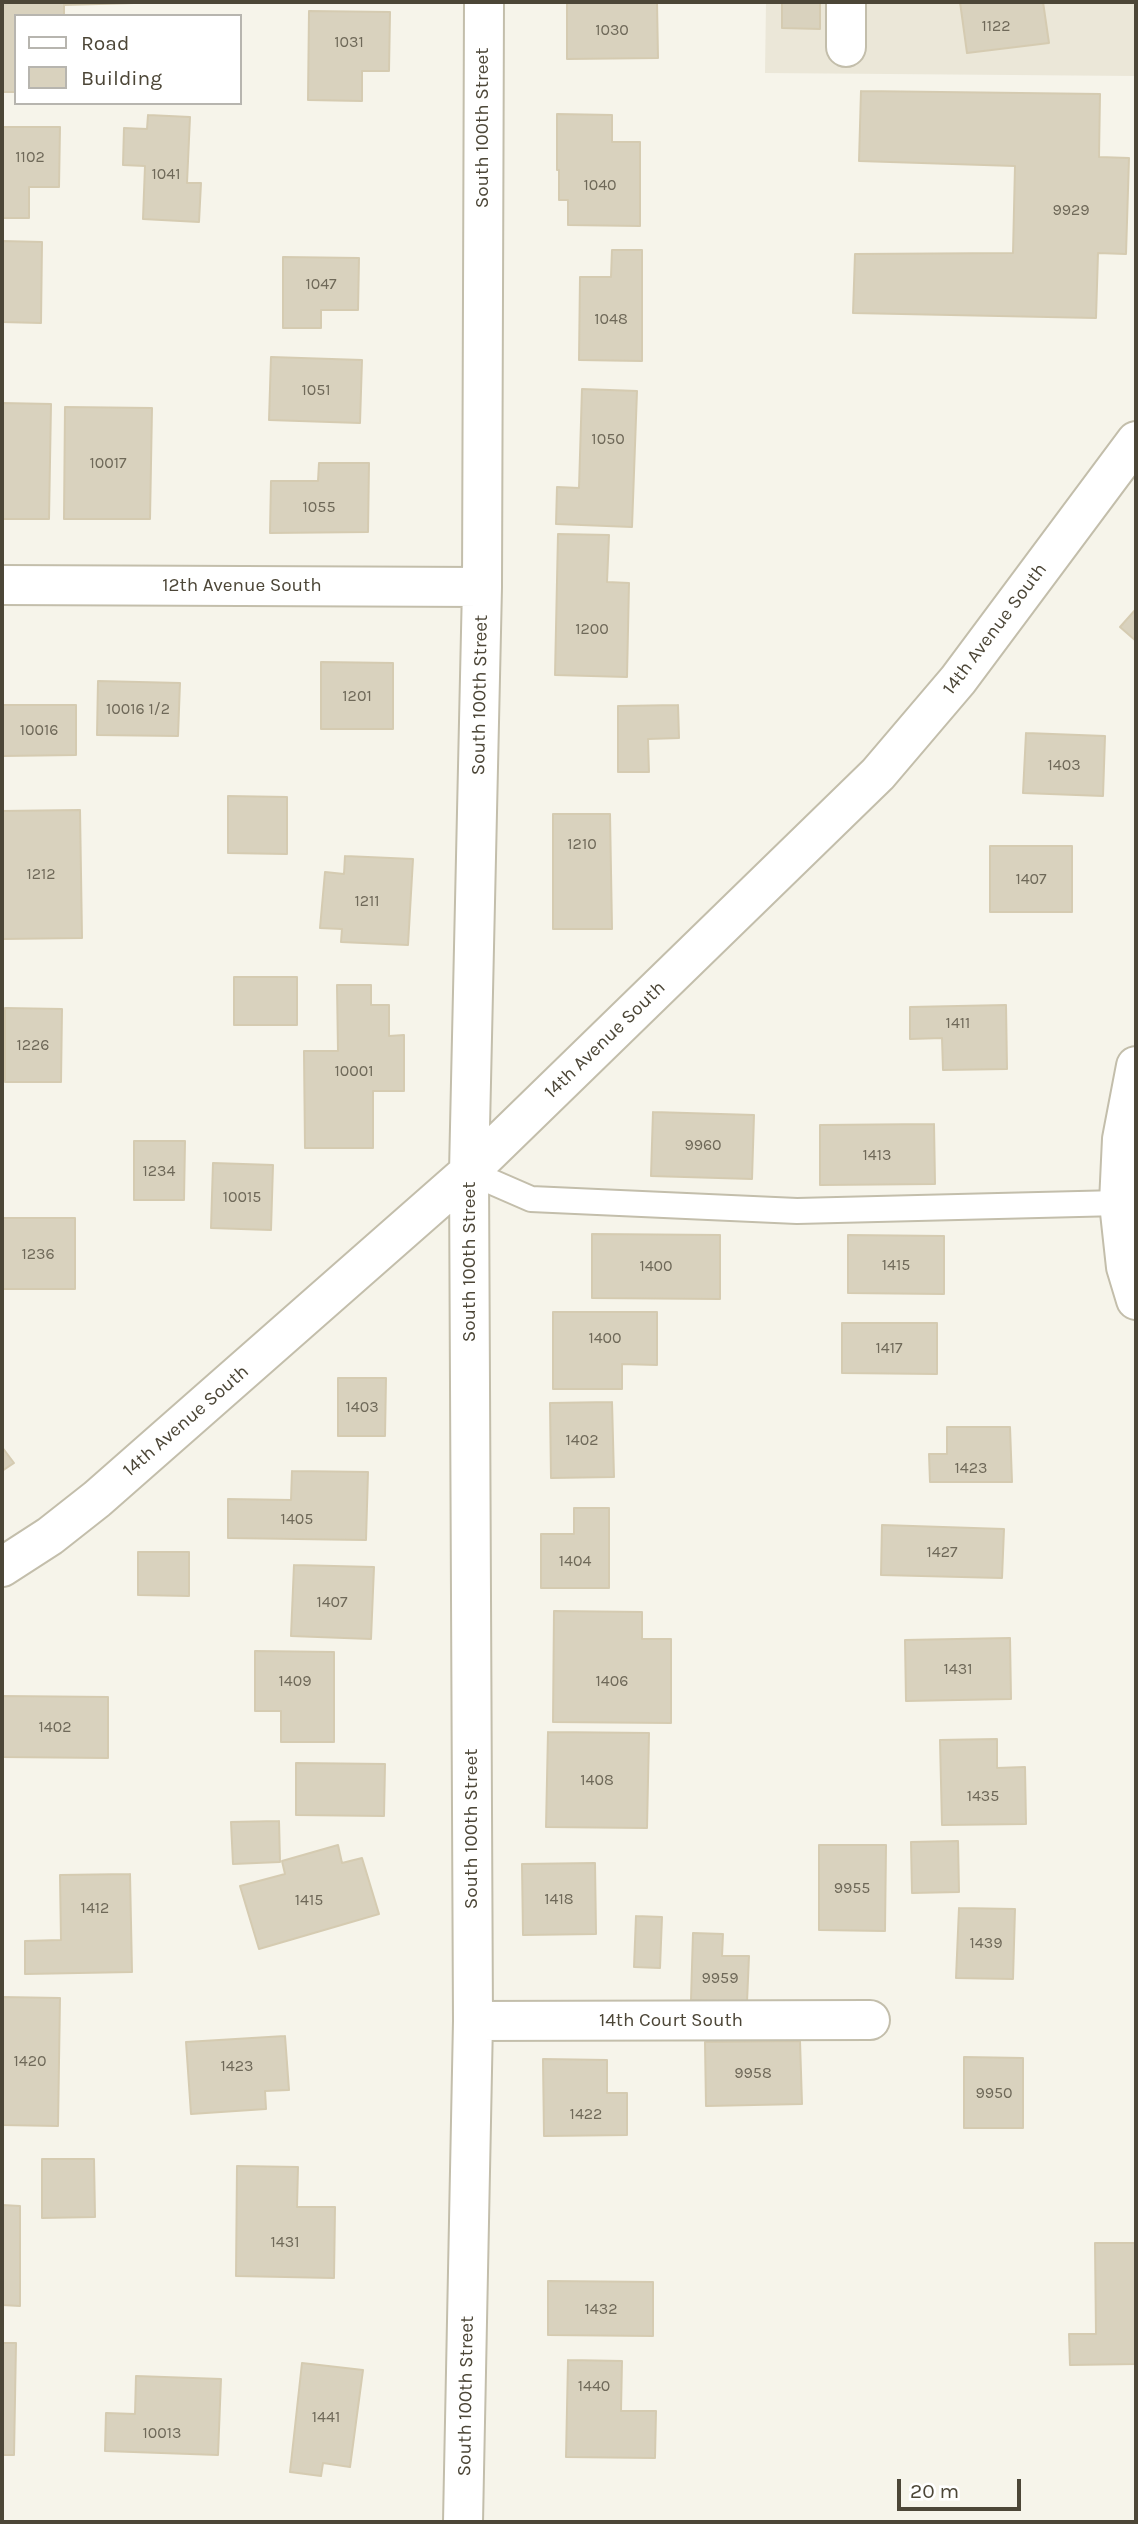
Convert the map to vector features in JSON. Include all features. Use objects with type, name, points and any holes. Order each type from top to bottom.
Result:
[{"type":"street","name":"South 100th Street","points":[[463,2522],[473,2021],[470,1171],[482,587],[484,2]]},
{"type":"street","points":[[846,2],[846,47]]},
{"type":"street","name":"14th Avenue South","points":[[2,1567],[50,1536],[97,1499],[470,1171],[878,774],[958,680],[1136,441]]},
{"type":"street","name":"12th Avenue South","points":[[2,585],[482,587]]},
{"type":"street","points":[[1136,1066],[1122,1139],[1119,1203],[1126,1267],[1136,1300]]},
{"type":"street","name":"14th Court South","points":[[473,2021],[870,2020]]},
{"type":"lane","points":[[470,1171],[531,1199],[797,1211],[1119,1203]]},
{"type":"shaded area","points":[[766,2],[1136,2],[1136,76],[765,73]]},
{"type":"building","points":[[2,2],[64,2],[64,14],[14,14],[14,92],[2,92]]},
{"type":"building","points":[[64,2],[134,2],[134,3],[64,5]]},
{"type":"building","points":[[567,2],[657,2],[658,58],[567,59]]},
{"type":"building","points":[[782,2],[820,2],[820,29],[782,28]]},
{"type":"building","points":[[960,2],[1043,2],[1049,43],[967,53]]},
{"type":"building","points":[[309,11],[390,12],[389,71],[362,71],[362,101],[308,100]]},
{"type":"building","points":[[861,91],[1100,94],[1099,157],[1129,158],[1126,254],[1098,253],[1096,318],[853,313],[855,254],[1013,253],[1015,166],[859,161]]},
{"type":"building","points":[[557,114],[612,115],[612,142],[640,142],[640,226],[568,225],[568,200],[559,200]]},
{"type":"building","points":[[148,115],[190,117],[187,183],[201,183],[199,222],[143,219],[145,166],[123,165],[124,128],[147,129]]},
{"type":"building","points":[[2,127],[60,127],[59,187],[29,187],[29,218],[2,218]]},
{"type":"building","points":[[2,241],[42,242],[41,323],[2,322]]},
{"type":"building","points":[[612,250],[642,250],[642,361],[579,360],[580,277],[611,277]]},
{"type":"building","points":[[283,257],[359,258],[358,310],[321,310],[321,328],[283,328]]},
{"type":"building","points":[[271,357],[362,360],[360,423],[269,420]]},
{"type":"building","points":[[582,389],[637,391],[632,527],[556,524],[557,487],[579,488]]},
{"type":"building","points":[[2,403],[51,404],[49,519],[2,519]]},
{"type":"building","points":[[65,407],[152,408],[150,519],[64,519]]},
{"type":"building","points":[[319,463],[369,463],[368,532],[270,533],[271,481],[318,481]]},
{"type":"building","points":[[558,534],[609,535],[607,582],[629,583],[627,677],[555,675]]},
{"type":"building","points":[[1136,609],[1136,641],[1120,627]]},
{"type":"building","points":[[321,662],[393,663],[393,729],[321,729]]},
{"type":"building","points":[[98,681],[180,683],[178,736],[97,735]]},
{"type":"building","points":[[2,705],[76,705],[76,755],[2,756]]},
{"type":"building","points":[[678,705],[679,738],[648,739],[649,772],[618,772],[618,706]]},
{"type":"building","points":[[1026,733],[1105,736],[1103,796],[1023,793]]},
{"type":"building","points":[[228,796],[287,797],[287,854],[228,853]]},
{"type":"building","points":[[80,810],[82,938],[2,939],[2,811]]},
{"type":"building","points":[[553,814],[610,814],[612,929],[553,929]]},
{"type":"building","points":[[990,846],[1072,846],[1072,912],[990,912]]},
{"type":"building","points":[[345,856],[413,859],[408,945],[341,942],[342,929],[320,928],[325,872],[344,874]]},
{"type":"building","points":[[234,977],[297,977],[297,1025],[234,1025]]},
{"type":"building","points":[[337,985],[371,985],[371,1005],[389,1005],[389,1036],[404,1035],[404,1091],[373,1091],[373,1148],[305,1148],[304,1051],[338,1051]]},
{"type":"building","points":[[1006,1005],[1007,1069],[943,1070],[942,1038],[910,1039],[910,1007]]},
{"type":"building","points":[[5,1008],[62,1009],[61,1082],[5,1082]]},
{"type":"building","points":[[653,1112],[754,1115],[752,1179],[651,1176]]},
{"type":"building","points":[[934,1124],[935,1184],[820,1185],[820,1125]]},
{"type":"building","points":[[134,1141],[185,1141],[184,1200],[134,1200]]},
{"type":"building","points":[[213,1163],[273,1165],[271,1230],[211,1228]]},
{"type":"building","points":[[2,1218],[75,1218],[75,1289],[2,1289]]},
{"type":"building","points":[[592,1234],[720,1235],[720,1299],[592,1298]]},
{"type":"building","points":[[848,1235],[944,1236],[944,1294],[848,1293]]},
{"type":"building","points":[[553,1312],[657,1312],[657,1365],[622,1364],[622,1389],[553,1389]]},
{"type":"building","points":[[842,1323],[937,1323],[937,1374],[842,1373]]},
{"type":"building","points":[[338,1378],[386,1378],[385,1436],[338,1436]]},
{"type":"building","points":[[612,1402],[614,1477],[551,1478],[550,1403]]},
{"type":"building","points":[[947,1427],[1010,1427],[1012,1482],[930,1482],[929,1454],[947,1454]]},
{"type":"building","points":[[2,1447],[14,1463],[2,1471]]},
{"type":"building","points":[[292,1471],[368,1472],[366,1540],[228,1538],[228,1499],[291,1500]]},
{"type":"building","points":[[574,1508],[609,1508],[609,1588],[541,1588],[541,1534],[574,1534]]},
{"type":"building","points":[[882,1525],[1004,1529],[1002,1578],[881,1575]]},
{"type":"building","points":[[138,1552],[189,1552],[189,1596],[138,1595]]},
{"type":"building","points":[[294,1565],[374,1567],[371,1639],[291,1636]]},
{"type":"building","points":[[554,1611],[642,1612],[642,1639],[671,1639],[671,1723],[553,1722]]},
{"type":"building","points":[[1010,1638],[1011,1699],[906,1701],[905,1640]]},
{"type":"building","points":[[255,1651],[334,1652],[334,1742],[281,1742],[281,1711],[255,1711]]},
{"type":"building","points":[[2,1696],[108,1697],[108,1758],[2,1757]]},
{"type":"building","points":[[548,1732],[649,1733],[647,1828],[546,1827]]},
{"type":"building","points":[[997,1739],[997,1768],[1025,1767],[1026,1824],[942,1825],[940,1740]]},
{"type":"building","points":[[296,1763],[385,1764],[384,1816],[296,1815]]},
{"type":"building","points":[[279,1821],[280,1862],[233,1864],[231,1822]]},
{"type":"building","points":[[958,1841],[959,1892],[912,1893],[911,1842]]},
{"type":"building","points":[[338,1845],[342,1863],[362,1858],[379,1914],[259,1949],[240,1886],[285,1874],[282,1861]]},
{"type":"building","points":[[819,1845],[886,1845],[885,1931],[819,1930]]},
{"type":"building","points":[[595,1863],[596,1934],[523,1935],[522,1864]]},
{"type":"building","points":[[130,1874],[132,1972],[25,1974],[25,1941],[61,1940],[60,1875]]},
{"type":"building","points":[[959,1908],[1015,1909],[1013,1979],[956,1978]]},
{"type":"building","points":[[636,1916],[662,1917],[660,1968],[634,1967]]},
{"type":"building","points":[[693,1933],[723,1934],[722,1956],[749,1956],[747,2002],[691,2000]]},
{"type":"building","points":[[2,1997],[60,1998],[58,2126],[2,2125]]},
{"type":"building","points":[[285,2036],[289,2090],[265,2091],[266,2109],[191,2114],[186,2042]]},
{"type":"building","points":[[800,2041],[802,2104],[706,2106],[705,2042]]},
{"type":"building","points":[[964,2057],[1023,2058],[1023,2128],[964,2128]]},
{"type":"building","points":[[543,2059],[607,2060],[607,2093],[627,2093],[627,2135],[544,2136]]},
{"type":"building","points":[[42,2159],[94,2159],[95,2217],[42,2218]]},
{"type":"building","points":[[237,2166],[298,2167],[297,2207],[335,2207],[334,2278],[236,2276]]},
{"type":"building","points":[[2,2205],[20,2206],[20,2306],[2,2305]]},
{"type":"building","points":[[1095,2243],[1136,2243],[1136,2364],[1070,2365],[1069,2334],[1096,2334]]},
{"type":"building","points":[[548,2281],[653,2282],[653,2336],[548,2335]]},
{"type":"building","points":[[2,2343],[16,2343],[14,2455],[2,2455]]},
{"type":"building","points":[[568,2360],[622,2361],[621,2411],[656,2411],[655,2458],[566,2457]]},
{"type":"building","points":[[302,2363],[363,2370],[350,2467],[323,2463],[321,2476],[290,2472]]},
{"type":"building","points":[[136,2376],[221,2379],[218,2455],[105,2451],[106,2413],[135,2414]]}]
